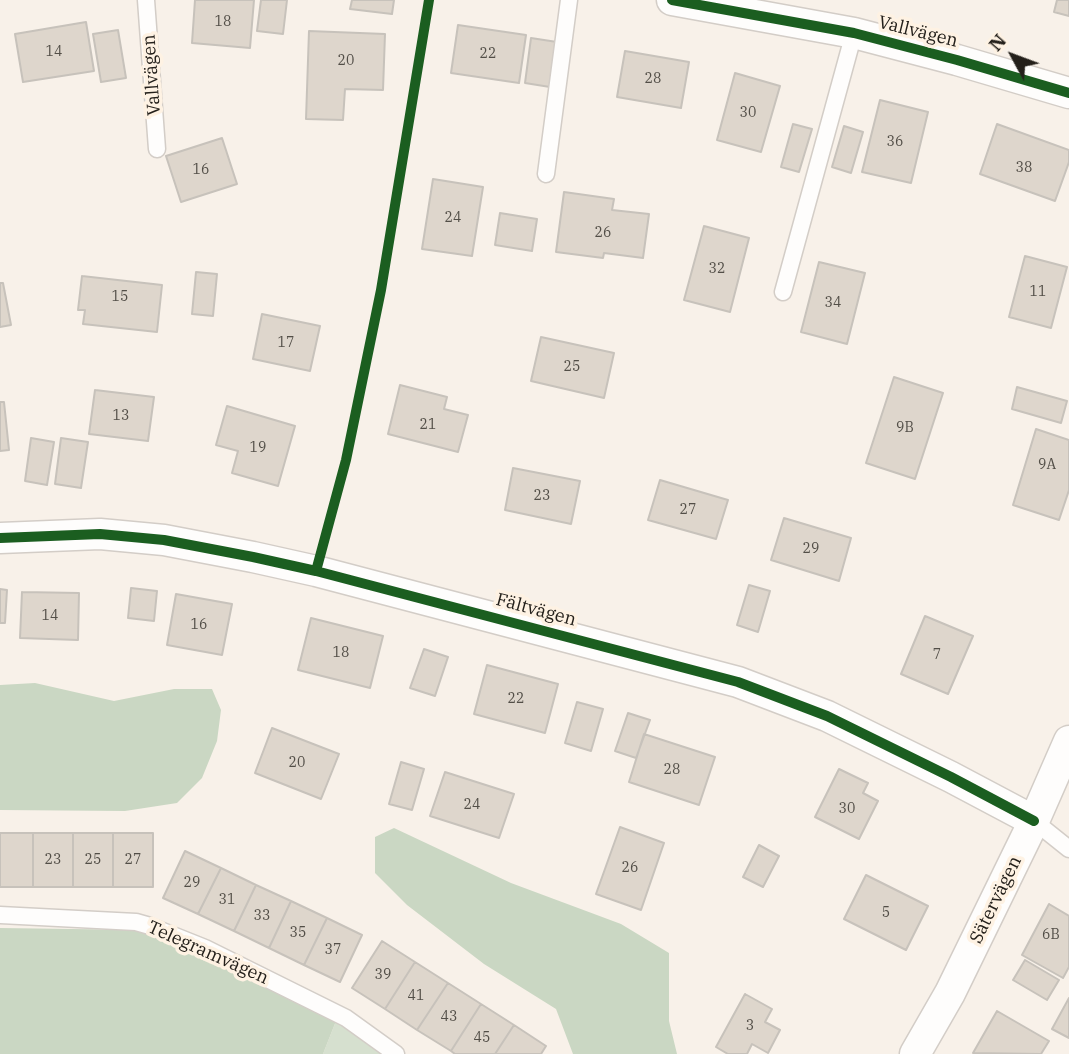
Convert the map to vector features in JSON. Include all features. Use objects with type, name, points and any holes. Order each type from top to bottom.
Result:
[{"type":"street","name":"Vallvägen","points":[[672,0],[853,33],[1069,93]]},
{"type":"street","name":"Fältvägen","points":[[0,538],[100,534],[164,540],[253,557],[316,571],[725,679],[827,716],[1034,821]]},
{"type":"street","name":"Sätervägen","points":[[915,1054],[950,993],[1034,821],[1069,741]]},
{"type":"lane","name":"Vallvägen","points":[[146,0],[157,149]]},
{"type":"lane","points":[[546,174],[569,0]]},
{"type":"lane","name":"Vallvägen","points":[[783,292],[853,33]]},
{"type":"lane","name":"Fältvägen","points":[[1034,821],[1069,849]]},
{"type":"lane","name":"Telegramvägen","points":[[0,915],[136,922],[150,926],[205,948],[346,1018],[396,1054]]},
{"type":"green space","points":[[35,683],[114,701],[174,689],[212,689],[221,710],[217,741],[202,778],[177,803],[125,811],[0,810],[0,685]]},
{"type":"green space","points":[[394,828],[511,883],[621,924],[669,953],[669,1021],[677,1054],[573,1054],[556,1009],[484,964],[407,905],[375,873],[375,837]]},
{"type":"green space","points":[[0,928],[145,930],[336,1021],[323,1054],[0,1054]]},
{"type":"green space","points":[[336,1021],[390,1054],[323,1054]]},
{"type":"building","points":[[195,0],[254,0],[250,48],[192,43]]},
{"type":"building","points":[[261,0],[287,0],[283,34],[257,31]]},
{"type":"building","points":[[352,0],[394,0],[392,14],[350,9]]},
{"type":"building","points":[[1057,0],[1069,0],[1069,16],[1054,12]]},
{"type":"building","points":[[86,22],[94,71],[23,82],[15,34]]},
{"type":"building","points":[[458,25],[526,35],[519,83],[451,73]]},
{"type":"building","points":[[118,30],[126,78],[101,82],[93,34]]},
{"type":"building","points":[[309,31],[385,34],[383,90],[345,89],[343,120],[306,119]]},
{"type":"building","points":[[531,38],[557,42],[550,87],[525,83]]},
{"type":"building","points":[[625,51],[689,62],[681,108],[617,97]]},
{"type":"building","points":[[735,73],[780,86],[761,152],[717,140]]},
{"type":"building","points":[[880,100],[928,112],[911,183],[862,172]]},
{"type":"building","points":[[793,124],[812,129],[799,172],[781,167]]},
{"type":"building","points":[[997,124],[1069,150],[1069,162],[1055,201],[980,174]]},
{"type":"building","points":[[844,126],[863,132],[851,173],[832,167]]},
{"type":"building","points":[[222,138],[237,184],[181,202],[166,156]]},
{"type":"building","points":[[433,179],[483,187],[472,256],[422,249]]},
{"type":"building","points":[[564,192],[614,199],[612,210],[649,214],[643,258],[604,253],[603,258],[556,252]]},
{"type":"building","points":[[500,213],[537,219],[532,251],[495,245]]},
{"type":"building","points":[[704,226],[749,238],[730,312],[684,300]]},
{"type":"building","points":[[1025,256],[1067,267],[1051,328],[1009,317]]},
{"type":"building","points":[[819,262],[865,273],[847,344],[801,332]]},
{"type":"building","points":[[196,272],[217,274],[213,316],[192,314]]},
{"type":"building","points":[[82,276],[162,285],[157,332],[83,324],[85,310],[78,310]]},
{"type":"building","points":[[0,283],[3,283],[11,325],[0,327]]},
{"type":"building","points":[[262,314],[320,326],[310,371],[253,359]]},
{"type":"building","points":[[541,337],[614,353],[604,398],[531,381]]},
{"type":"building","points":[[894,377],[943,393],[915,479],[866,463]]},
{"type":"building","points":[[400,385],[447,397],[444,409],[468,415],[458,452],[388,434]]},
{"type":"building","points":[[1017,387],[1067,401],[1061,423],[1012,409]]},
{"type":"building","points":[[95,390],[154,397],[148,441],[89,434]]},
{"type":"building","points":[[0,402],[4,402],[9,450],[0,451]]},
{"type":"building","points":[[227,406],[295,426],[278,486],[232,473],[238,451],[216,445]]},
{"type":"building","points":[[1036,429],[1069,440],[1069,490],[1059,520],[1013,505]]},
{"type":"building","points":[[31,438],[54,442],[47,485],[25,481]]},
{"type":"building","points":[[61,438],[88,442],[81,488],[55,484]]},
{"type":"building","points":[[513,468],[580,481],[571,524],[505,510]]},
{"type":"building","points":[[660,480],[728,500],[716,539],[648,520]]},
{"type":"building","points":[[784,518],[851,538],[839,581],[771,560]]},
{"type":"building","points":[[749,585],[770,591],[758,632],[737,625]]},
{"type":"building","points":[[131,588],[157,591],[154,621],[128,618]]},
{"type":"building","points":[[0,589],[7,590],[5,623],[0,623]]},
{"type":"building","points":[[22,592],[79,593],[78,640],[20,638]]},
{"type":"building","points":[[176,594],[232,604],[222,655],[167,645]]},
{"type":"building","points":[[925,616],[973,636],[948,694],[901,674]]},
{"type":"building","points":[[311,618],[383,636],[370,688],[298,670]]},
{"type":"building","points":[[424,649],[448,657],[435,696],[410,688]]},
{"type":"building","points":[[487,665],[558,684],[545,733],[474,714]]},
{"type":"building","points":[[577,702],[603,709],[591,751],[565,743]]},
{"type":"building","points":[[628,713],[650,720],[636,758],[615,751]]},
{"type":"building","points":[[272,728],[339,754],[321,799],[255,773]]},
{"type":"building","points":[[644,734],[715,757],[699,805],[629,782]]},
{"type":"building","points":[[401,762],[424,769],[412,810],[389,804]]},
{"type":"building","points":[[839,769],[868,783],[863,793],[878,801],[859,839],[815,817]]},
{"type":"building","points":[[445,772],[514,794],[499,838],[430,816]]},
{"type":"building","points":[[620,827],[664,843],[641,910],[596,894]]},
{"type":"building","points":[[0,833],[33,833],[33,887],[0,887]]},
{"type":"building","points":[[33,833],[73,833],[73,887],[33,887]]},
{"type":"building","points":[[73,833],[113,833],[113,887],[73,887]]},
{"type":"building","points":[[113,833],[153,833],[153,887],[113,887]]},
{"type":"building","points":[[759,845],[779,856],[763,887],[743,877]]},
{"type":"building","points":[[185,851],[221,868],[198,914],[163,898]]},
{"type":"building","points":[[221,868],[256,885],[234,931],[198,914]]},
{"type":"building","points":[[866,875],[928,906],[906,950],[844,919]]},
{"type":"building","points":[[256,885],[291,901],[269,948],[234,931]]},
{"type":"building","points":[[291,901],[327,918],[304,965],[269,948]]},
{"type":"building","points":[[1049,904],[1069,916],[1069,967],[1063,978],[1022,955]]},
{"type":"building","points":[[327,918],[362,935],[340,982],[304,965]]},
{"type":"building","points":[[382,941],[415,962],[385,1009],[352,988]]},
{"type":"building","points":[[1025,960],[1059,980],[1047,1000],[1013,980]]},
{"type":"building","points":[[415,962],[448,983],[417,1030],[385,1009]]},
{"type":"building","points":[[448,983],[481,1004],[451,1051],[417,1030]]},
{"type":"building","points":[[745,994],[772,1009],[765,1022],[780,1030],[768,1053],[752,1044],[747,1054],[728,1054],[716,1047]]},
{"type":"building","points":[[1069,998],[1069,1038],[1052,1029]]},
{"type":"building","points":[[481,1004],[514,1025],[495,1054],[455,1054],[451,1051]]},
{"type":"building","points":[[997,1011],[1049,1041],[1041,1054],[973,1053]]},
{"type":"building","points":[[514,1025],[546,1046],[541,1054],[495,1054]]},
{"type":"cycle path","points":[[316,571],[346,460],[381,290],[429,0]]},
{"type":"cycle path","points":[[672,0],[854,33],[1069,93]]},
{"type":"cycle path","points":[[0,538],[100,534],[164,540],[253,557],[316,571],[738,682],[827,716],[1034,821]]}]
